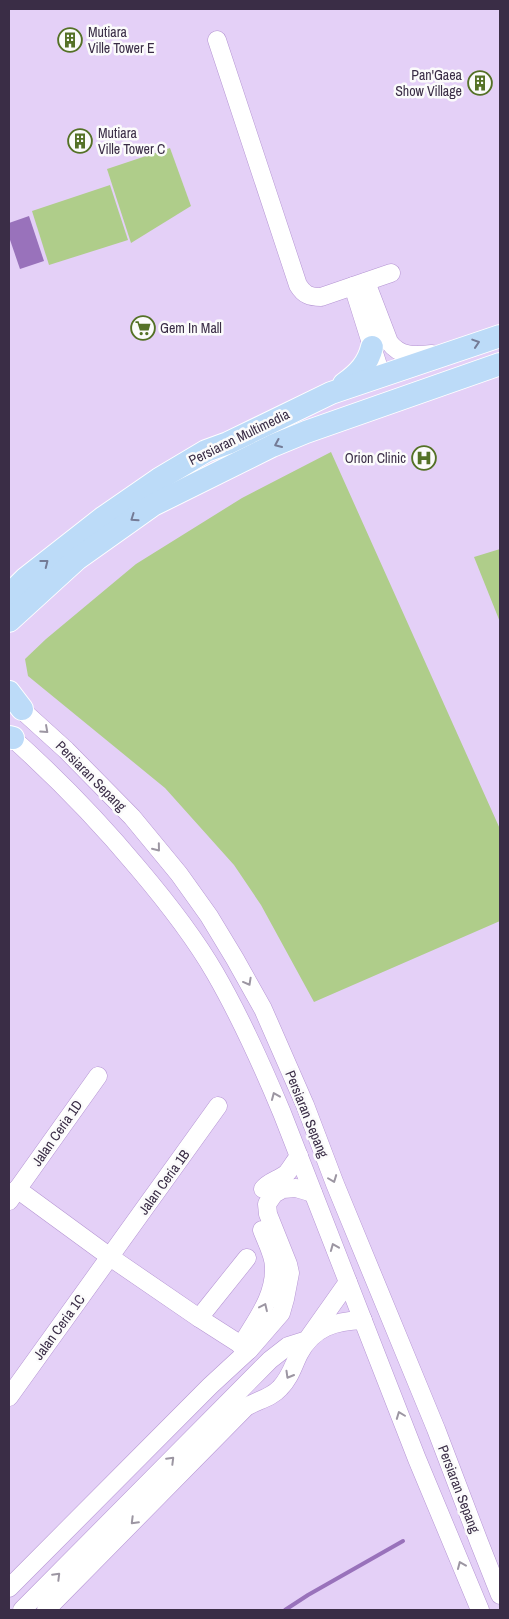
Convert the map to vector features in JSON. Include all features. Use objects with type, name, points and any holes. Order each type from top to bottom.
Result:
[{"type":"main road","name":"Persiaran Multimedia","points":[[9,595],[17,584],[104,517],[159,479],[206,451],[331,393],[500,336]]},
{"type":"main road","points":[[331,393],[362,369],[370,357],[372,348]]},
{"type":"main road","name":"Persiaran Multimedia","points":[[9,620],[76,559],[153,505],[272,446],[306,432],[500,364]]},
{"type":"main road","points":[[381,375],[387,387],[393,389],[454,373],[466,376]]},
{"type":"street","points":[[217,40],[298,285],[302,292],[310,297],[321,297],[391,273],[380,291],[378,307],[371,319]]},
{"type":"street","points":[[360,284],[371,319],[372,348],[381,375]]},
{"type":"street","points":[[328,294],[335,295],[349,302],[371,319],[394,349],[405,354],[423,355],[452,351]]},
{"type":"street","name":"Persiaran Sepang","points":[[13,700],[132,816],[178,874],[213,923],[263,1009],[306,1105],[335,1184],[436,1429],[500,1594]]},
{"type":"street","name":"Persiaran Sepang","points":[[10,736],[47,769],[111,835],[158,891],[214,971],[241,1019],[299,1156],[417,1459],[480,1610]]},
{"type":"street","name":"Jalan Ceria 1D","points":[[13,1195],[98,1076]]},
{"type":"street","name":"Jalan Ceria 1B","points":[[110,1257],[218,1106]]},
{"type":"street","points":[[9,1588],[233,1365],[246,1347],[266,1306],[274,1267],[271,1252],[257,1217],[255,1203],[267,1184],[280,1178],[287,1172],[299,1156]]},
{"type":"street","points":[[246,1347],[281,1313],[289,1281],[288,1264],[268,1214],[267,1204],[274,1194],[284,1189],[296,1188],[312,1193]]},
{"type":"street","points":[[13,1195],[246,1347]]},
{"type":"street","name":"Jalan Ceria 1C","points":[[9,1396],[110,1257]]},
{"type":"street","points":[[199,1318],[247,1258]]},
{"type":"street","points":[[372,1275],[401,1367],[431,1446],[431,1452],[427,1456],[417,1459]]},
{"type":"street","points":[[46,1610],[246,1407],[264,1400],[279,1390],[290,1376],[307,1340],[348,1282]]},
{"type":"street","points":[[22,1610],[270,1360],[288,1346],[307,1340],[324,1328],[342,1321],[363,1320]]},
{"type":"green space","points":[[170,148],[191,206],[131,243],[107,169]]},
{"type":"green space","points":[[110,185],[128,240],[49,265],[32,211]]},
{"type":"green space","points":[[331,452],[500,829],[500,921],[314,1002],[261,905],[234,865],[165,788],[28,676],[25,659],[46,639],[136,564],[242,498]]},
{"type":"green space","points":[[500,549],[500,622],[474,557]]},
{"type":"shaded area","points":[[29,216],[44,261],[20,269],[9,237],[9,223]]},
{"type":"waterway","points":[[285,1610],[403,1541]]},
{"type":"place","name":"Mutiara Ville Tower E","points":[[70,40]]},
{"type":"place","name":"Pan'Gaea Show Village","points":[[480,83]]},
{"type":"place","name":"Mutiara Ville Tower C","points":[[80,141]]},
{"type":"place","name":"Gem In Mall","points":[[143,328]]},
{"type":"place","name":"Orion Clinic","points":[[424,458]]}]
